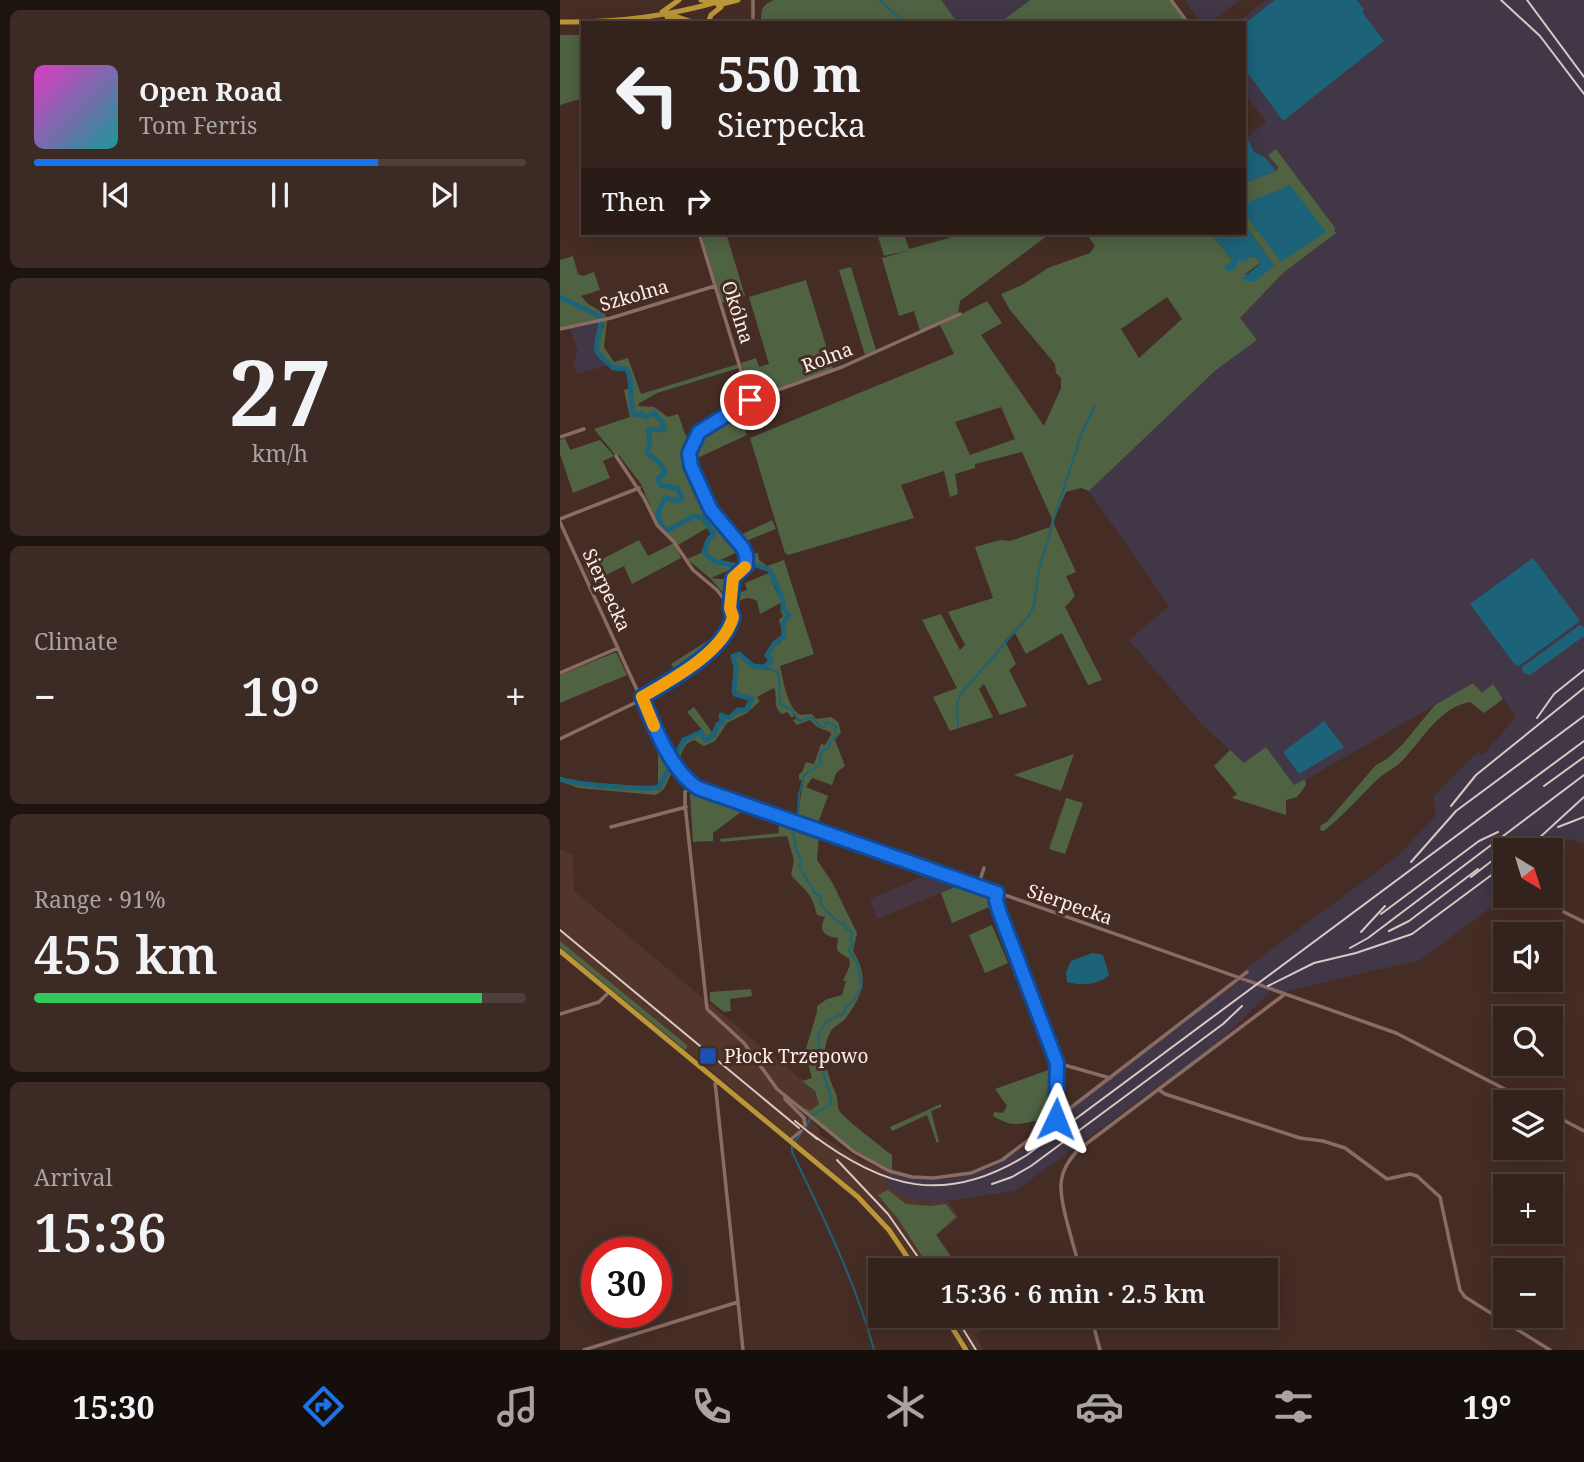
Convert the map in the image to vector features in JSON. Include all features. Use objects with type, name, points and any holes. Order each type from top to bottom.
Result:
[{"type":"main road","points":[[630,21],[661,12],[679,0]]},
{"type":"main road","points":[[701,0],[738,0]]},
{"type":"main road","points":[[630,21],[725,1]]},
{"type":"main road","points":[[667,17],[725,1]]},
{"type":"main road","points":[[709,21],[714,11],[725,1]]},
{"type":"main road","points":[[630,21],[667,17],[689,21]]},
{"type":"main road","points":[[560,24],[581,23]]},
{"type":"main road","points":[[560,24],[581,26]]},
{"type":"main road","points":[[560,951],[793,1142],[869,1208],[908,1258]]},
{"type":"main road","points":[[952,1328],[966,1350]]},
{"type":"street","points":[[753,0],[753,21]]},
{"type":"street","points":[[1171,0],[1187,21]]},
{"type":"street","name":"Okólna","points":[[700,235],[750,400]]},
{"type":"street","name":"Szkolna","points":[[560,329],[605,319],[715,286]]},
{"type":"street","name":"Rolna","points":[[560,739],[642,698],[679,675],[713,647],[731,624],[733,578],[746,564],[743,548],[709,506],[691,466],[689,453],[699,432],[750,400],[852,362],[960,314]]},
{"type":"street","points":[[560,438],[584,429]]},
{"type":"street","points":[[616,456],[639,488],[656,525],[669,536],[693,570],[717,590],[730,608]]},
{"type":"street","points":[[560,520],[639,488]]},
{"type":"street","name":"Sierpecka","points":[[560,520],[656,731],[692,784],[1396,1033],[1507,1090]]},
{"type":"street","points":[[560,673],[618,649]]},
{"type":"street","points":[[692,784],[685,792],[685,807],[707,1009],[744,1044],[770,1081],[785,1096],[853,1152],[880,1168],[904,1176],[933,1178],[963,1175],[989,1167],[1008,1156],[1247,972]]},
{"type":"street","points":[[611,827],[685,807]]},
{"type":"street","points":[[978,886],[984,868]]},
{"type":"street","points":[[997,893],[999,911],[1057,1063],[1056,1119]]},
{"type":"street","points":[[1564,912],[1584,922]]},
{"type":"street","points":[[560,1014],[599,1002],[610,991]]},
{"type":"street","points":[[1077,1258],[1061,1194],[1066,1165],[1078,1150],[1285,994]]},
{"type":"street","points":[[1057,1063],[1110,1078]]},
{"type":"street","points":[[719,1081],[715,1084],[743,1350]]},
{"type":"street","points":[[1159,1090],[1300,1138],[1345,1148],[1387,1179],[1417,1175],[1443,1203],[1460,1290],[1465,1297],[1550,1350]]},
{"type":"street","points":[[785,1096],[804,1118],[805,1125]]},
{"type":"street","points":[[1563,1120],[1584,1131]]},
{"type":"street","points":[[793,1142],[801,1131]]},
{"type":"street","points":[[584,1350],[738,1303]]},
{"type":"street","points":[[1094,1328],[1100,1350]]},
{"type":"shaded area","points":[[941,0],[1030,0],[1002,21],[957,21]]},
{"type":"shaded area","points":[[1185,0],[1240,0],[1213,21],[1200,21]]},
{"type":"shaded area","points":[[1266,0],[1584,0],[1584,843],[1567,839],[1563,843],[1563,838],[1493,838],[1493,906],[1420,960],[1284,992],[1273,988],[1217,1044],[1015,1191],[928,1203],[907,1198],[886,1185],[889,1173],[914,1179],[940,1180],[991,1168],[1020,1150],[1186,1020],[1241,981],[1248,973],[1245,969],[1399,855],[1436,815],[1433,797],[1478,752],[1483,755],[1516,717],[1493,684],[1482,694],[1473,683],[1295,786],[1244,764],[1200,722],[1129,640],[1169,606],[1089,491],[1216,370],[1256,340],[1239,318],[1283,273],[1336,233],[1336,229],[1276,149],[1268,155],[1278,168],[1276,171],[1266,158],[1254,152],[1246,140],[1266,122],[1246,95],[1246,21],[1239,21]]},
{"type":"shaded area","points":[[600,322],[596,350],[609,365],[577,374],[573,361],[576,360],[575,354],[578,352],[570,329]]},
{"type":"shaded area","points":[[560,849],[573,855],[574,891],[815,1091],[819,1104],[809,1112],[805,1108],[802,1112],[819,1129],[819,1134],[860,1160],[889,1173],[886,1185],[907,1198],[929,1203],[948,1201],[959,1217],[937,1235],[953,1258],[912,1258],[889,1225],[866,1200],[560,945]]},
{"type":"shaded area","points":[[929,874],[962,884],[877,919],[870,899]]},
{"type":"shaded area","points":[[957,1328],[985,1328],[975,1335],[984,1350],[971,1350]]},
{"type":"green space","points":[[774,0],[941,0],[957,21],[761,21],[766,4]]},
{"type":"green space","points":[[1030,0],[1169,0],[1185,21],[1002,21]]},
{"type":"green space","points":[[560,35],[581,35],[581,99],[560,105]]},
{"type":"green space","points":[[1276,149],[1336,229],[1336,233],[1283,273],[1240,318],[1257,340],[1216,370],[1089,491],[1081,488],[1066,492],[1053,522],[1076,572],[1066,576],[1075,596],[1065,607],[1102,680],[1088,685],[1062,633],[1026,654],[1014,631],[1005,641],[1016,664],[1009,670],[1027,706],[1000,715],[984,684],[979,689],[993,717],[950,731],[933,697],[957,688],[922,620],[941,614],[960,650],[965,645],[948,612],[993,598],[975,547],[1000,540],[1010,541],[1050,527],[1052,519],[1022,452],[975,464],[975,468],[955,474],[958,494],[950,497],[944,471],[901,485],[914,518],[788,555],[785,553],[750,438],[954,354],[940,325],[987,301],[1002,323],[981,335],[1044,426],[1061,388],[1061,378],[1056,373],[1055,364],[1010,310],[1001,294],[1022,285],[1048,268],[1090,253],[1095,246],[1087,235],[1213,235],[1231,259],[1231,263],[1236,265],[1238,261],[1251,256],[1257,258],[1260,263],[1244,275],[1274,265],[1246,227],[1246,182],[1276,171],[1278,167],[1268,155]],"holes":[[[1167,297],[1182,319],[1139,358],[1121,329]],[[1001,407],[1015,439],[970,455],[955,422]]]},
{"type":"green space","points":[[702,235],[727,235],[745,296],[722,303]]},
{"type":"green space","points":[[878,235],[905,235],[909,249],[949,238],[949,235],[1048,235],[960,301],[958,314],[920,331],[914,311],[899,316],[882,258],[910,250],[884,256]]},
{"type":"green space","points":[[573,256],[578,274],[583,276],[594,272],[600,290],[581,296],[606,317],[560,328],[560,260]]},
{"type":"green space","points":[[851,267],[876,350],[865,355],[839,270]]},
{"type":"green space","points":[[806,280],[833,369],[752,397],[741,363],[756,358],[759,367],[769,364],[749,297]]},
{"type":"green space","points":[[603,321],[607,321],[604,347],[614,362],[628,358],[641,394],[738,364],[739,368],[657,393],[638,404],[654,407],[668,417],[678,414],[685,434],[687,436],[694,433],[687,451],[697,484],[713,515],[742,550],[718,561],[709,557],[704,552],[707,550],[708,540],[715,534],[703,517],[698,516],[689,517],[668,529],[662,524],[659,510],[657,517],[663,528],[668,531],[693,517],[703,519],[709,527],[678,545],[658,525],[641,484],[619,455],[616,456],[594,429],[630,417],[624,390],[630,388],[628,369],[613,367],[598,350],[598,334],[604,327]]},
{"type":"green space","points":[[737,410],[747,435],[691,461],[691,451],[699,436]]},
{"type":"green space","points":[[565,438],[570,450],[600,440],[614,456],[603,461],[610,478],[573,493],[560,454],[560,440]]},
{"type":"green space","points":[[772,520],[776,529],[741,543],[736,537]]},
{"type":"green space","points":[[639,540],[648,556],[674,543],[681,558],[632,584],[624,566],[592,582],[585,568]]},
{"type":"green space","points":[[703,552],[708,559],[736,567],[711,578],[730,580],[730,601],[710,578],[687,559]]},
{"type":"green space","points":[[758,553],[759,560],[767,566],[784,560],[814,654],[780,666],[789,699],[800,715],[812,714],[816,719],[831,717],[838,722],[841,732],[835,740],[845,766],[836,773],[832,785],[812,778],[806,787],[828,796],[817,826],[799,819],[804,777],[809,771],[803,775],[803,781],[799,779],[799,774],[806,762],[814,764],[821,744],[825,745],[831,735],[810,720],[797,725],[793,720],[802,721],[795,716],[791,708],[794,716],[792,718],[787,712],[782,714],[776,705],[774,688],[757,697],[760,701],[747,713],[727,723],[715,741],[704,746],[691,741],[682,751],[679,761],[676,757],[685,741],[701,732],[704,736],[687,712],[694,707],[714,735],[716,727],[723,724],[721,715],[729,718],[738,711],[745,711],[752,702],[752,698],[735,691],[734,655],[739,655],[754,667],[775,671],[780,675],[776,670],[765,668],[772,662],[768,655],[774,645],[779,644],[785,637],[784,623],[787,619],[780,625],[779,620],[783,616],[780,610],[788,614],[787,618],[790,613],[784,608],[784,601],[771,570],[750,563],[753,554]]},
{"type":"green space","points":[[769,573],[782,602],[760,614],[757,601],[750,598],[741,600],[733,608],[733,595],[747,590],[745,583]]},
{"type":"green space","points":[[723,631],[717,639],[677,673],[671,664]]},
{"type":"green space","points":[[616,652],[627,675],[560,703],[560,675]]},
{"type":"green space","points":[[1473,683],[1482,693],[1493,684],[1503,699],[1484,713],[1470,702],[1449,711],[1401,762],[1379,778],[1324,831],[1320,830],[1321,825],[1327,822],[1375,766],[1402,745],[1435,705]]},
{"type":"green space","points":[[1266,747],[1294,785],[1305,779],[1306,785],[1297,797],[1286,800],[1286,815],[1232,798],[1237,794],[1214,766],[1230,750],[1244,763]]},
{"type":"green space","points":[[661,748],[674,768],[664,789],[656,795],[578,788],[560,781],[560,778],[654,787],[658,784],[658,750]]},
{"type":"green space","points":[[1074,754],[1061,791],[1014,775]]},
{"type":"green space","points":[[696,791],[745,809],[713,833],[713,841],[693,842],[690,794]]},
{"type":"green space","points":[[1066,798],[1083,803],[1065,854],[1049,849]]},
{"type":"green space","points":[[778,820],[819,834],[817,860],[832,882],[857,933],[853,951],[861,970],[862,986],[845,1019],[830,1033],[825,1048],[826,1064],[839,1110],[892,1155],[892,1171],[848,1146],[804,1110],[805,1108],[810,1111],[819,1104],[815,1091],[802,1081],[812,1078],[805,1052],[817,1006],[827,999],[842,995],[846,981],[843,981],[850,965],[849,959],[838,950],[838,938],[824,932],[822,926],[825,917],[817,915],[810,896],[791,875],[794,860],[787,836],[721,842],[720,839],[779,833]]},
{"type":"green space","points":[[962,884],[987,896],[994,905],[952,923],[941,893]]},
{"type":"green space","points":[[992,925],[1008,963],[985,973],[969,935]]},
{"type":"green space","points":[[560,941],[688,1046],[685,1050],[560,947]]},
{"type":"green space","points":[[751,989],[752,996],[730,999],[731,1011],[724,1012],[710,1001],[710,992]]},
{"type":"green space","points":[[1054,1068],[1050,1119],[1045,1123],[1044,1120],[1013,1124],[993,1116],[994,1112],[1003,1113],[1007,1106],[995,1089]]},
{"type":"green space","points":[[941,1104],[941,1107],[931,1111],[939,1142],[937,1143],[927,1115],[892,1131],[890,1127]]},
{"type":"green space","points":[[888,1190],[906,1204],[946,1204],[956,1217],[936,1235],[952,1258],[923,1258],[898,1219],[878,1195]]},
{"type":"water","points":[[1275,0],[1357,0],[1364,10],[1362,12],[1384,41],[1283,121],[1246,71],[1246,22]]},
{"type":"water","points":[[1246,140],[1254,152],[1266,158],[1276,171],[1246,182]]},
{"type":"water","points":[[1290,185],[1326,232],[1281,262],[1246,216],[1246,203]]},
{"type":"water","points":[[1246,227],[1274,265],[1256,281],[1245,281],[1242,278],[1260,263],[1257,258],[1251,256],[1245,261],[1238,261],[1236,268],[1228,272],[1224,266],[1231,263],[1231,259],[1213,235],[1246,235]]},
{"type":"water","points":[[1533,558],[1580,621],[1519,666],[1515,665],[1470,604]]},
{"type":"water","points":[[1580,625],[1584,627],[1584,636],[1530,675],[1523,673],[1522,667]]},
{"type":"water","points":[[1324,721],[1344,747],[1299,774],[1283,752]]},
{"type":"water","points":[[1092,953],[1103,955],[1109,975],[1089,984],[1067,982],[1066,972],[1071,961]]},
{"type":"waterway","points":[[880,0],[903,21]]},
{"type":"waterway","points":[[560,297],[601,317],[597,351],[613,368],[627,369],[634,415],[642,414],[645,417],[654,413],[663,423],[664,430],[648,429],[650,442],[647,453],[664,469],[665,473],[658,479],[661,485],[678,489],[682,498],[679,501],[665,498],[657,515],[663,528],[668,530],[694,516],[703,518],[714,534],[708,540],[704,552],[714,561],[737,566],[756,565],[770,570],[783,600],[783,609],[789,615],[783,623],[784,636],[774,644],[767,655],[771,661],[764,667],[753,666],[739,654],[733,656],[736,668],[735,694],[752,699],[746,710],[738,710],[729,718],[721,715],[722,724],[718,724],[714,734],[707,740],[701,732],[684,740],[659,787],[610,786],[560,779]]},
{"type":"waterway","points":[[958,727],[957,703],[960,695],[1030,614],[1034,605],[1039,570],[1052,525],[1081,435],[1095,405]]},
{"type":"waterway","points":[[764,667],[776,671],[779,675],[780,704],[791,709],[799,721],[811,717],[821,727],[824,727],[826,722],[836,726],[834,730],[838,735],[819,756],[822,763],[804,775],[799,795],[798,817],[793,831],[801,861],[799,867],[816,894],[821,896],[820,904],[853,934],[850,940],[853,942],[852,947],[848,949],[857,963],[862,987],[844,1013],[827,1021],[818,1034],[821,1064],[831,1099],[830,1105],[812,1115],[806,1127]]},
{"type":"waterway","points":[[801,1133],[792,1146],[792,1152],[848,1274],[874,1350]]},
{"type":"railway","points":[[1501,0],[1540,36],[1584,94]]},
{"type":"railway","points":[[1527,0],[1584,77]]},
{"type":"railway","points":[[1537,718],[1554,694],[1584,670]]},
{"type":"railway","points":[[1451,806],[1476,775],[1584,688]]},
{"type":"railway","points":[[1411,862],[1456,811],[1584,716]]},
{"type":"railway","points":[[810,1133],[864,1167],[890,1178],[916,1184],[942,1185],[969,1181],[997,1171],[1027,1155],[1584,741]]},
{"type":"railway","points":[[1544,786],[1584,757]]},
{"type":"railway","points":[[1350,948],[1368,938],[1584,775]]},
{"type":"railway","points":[[1539,838],[1584,797]]},
{"type":"railway","points":[[1558,827],[1584,817]]},
{"type":"railway","points":[[1381,914],[1479,841],[1498,832]]},
{"type":"railway","points":[[1471,877],[1493,860]]},
{"type":"railway","points":[[1389,931],[1409,921],[1478,869]]},
{"type":"railway","points":[[1268,986],[1314,963],[1356,953],[1412,934],[1493,874]]},
{"type":"railway","points":[[1361,932],[1385,906]]},
{"type":"railway","points":[[560,930],[799,1128]]},
{"type":"railway","points":[[992,1184],[1031,1166],[1223,1024],[1242,1006]]},
{"type":"railway","points":[[795,1121],[817,1139]]},
{"type":"railway","points":[[837,1160],[888,1214],[919,1258]]},
{"type":"railway","points":[[962,1328],[976,1350]]},
{"type":"slow traffic","points":[[654,726],[642,697],[692,666],[722,638],[733,617],[730,608],[733,578],[745,567]]},
{"type":"place","name":"Płock Trzepowo","points":[[708,1056]]},
{"type":"route","points":[[750,400],[699,432],[689,453],[691,466],[711,510],[734,534],[743,548],[746,566],[733,578],[730,608],[733,617],[722,638],[692,666],[642,697],[656,731],[683,774],[698,788],[997,893],[999,911],[1057,1063],[1056,1119]]}]
